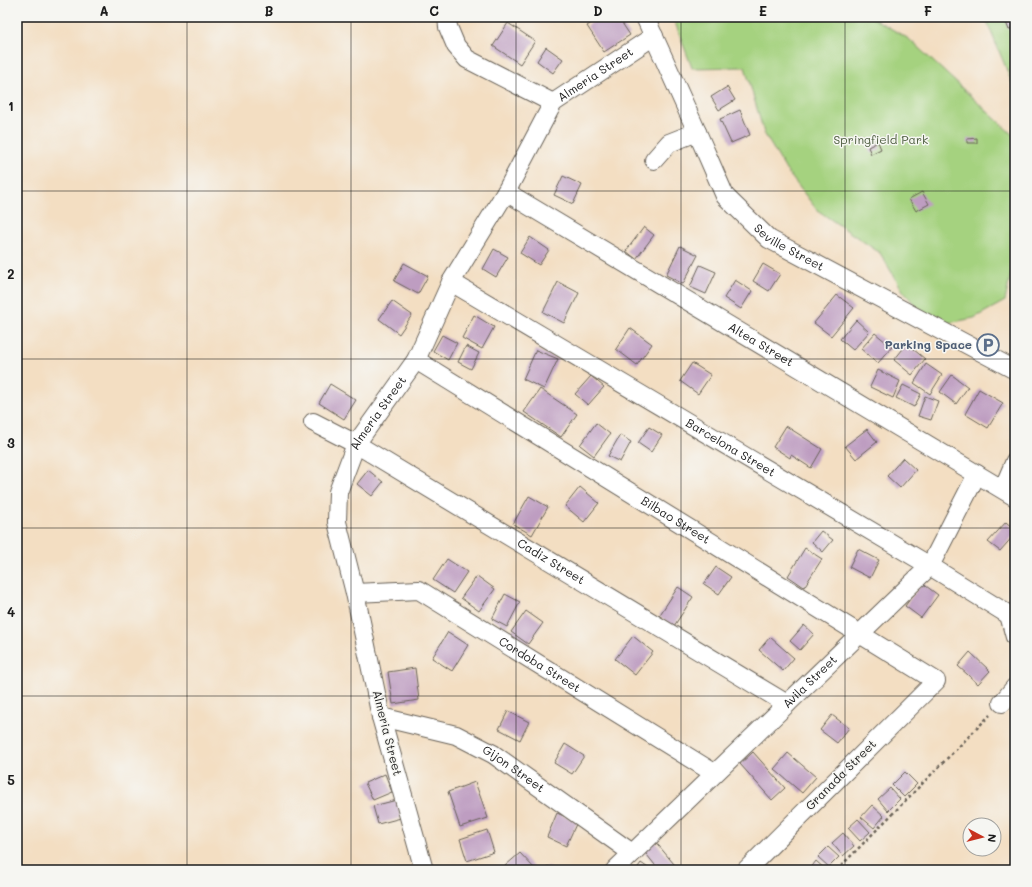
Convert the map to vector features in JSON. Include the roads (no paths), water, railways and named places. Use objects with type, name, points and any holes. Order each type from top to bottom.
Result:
[{"type":"street","points":[[447,17],[448,27],[456,46],[467,59],[553,103]]},
{"type":"street","name":"Seville Street","points":[[645,17],[725,196],[769,239],[1015,370]]},
{"type":"street","name":"Almeria Street","points":[[424,870],[381,717],[355,593],[337,522],[338,492],[356,444],[416,360],[451,282],[506,192],[553,103],[654,36]]},
{"type":"street","points":[[654,160],[669,143],[697,132]]},
{"type":"street","name":"Altea Street","points":[[506,192],[1009,493]]},
{"type":"street","name":"Barcelona Street","points":[[451,282],[1012,615],[1015,637]]},
{"type":"street","name":"Bilbao Street","points":[[416,360],[936,681]]},
{"type":"street","name":"Cadiz Street","points":[[313,422],[356,444],[786,704]]},
{"type":"street","points":[[1009,493],[1015,461]]},
{"type":"street","name":"Avila Street","points":[[615,870],[930,566],[977,474]]},
{"type":"street","name":"Cordoba Street","points":[[355,593],[419,590],[714,773]]},
{"type":"street","name":"Granada Street","points":[[746,870],[936,681]]},
{"type":"street","points":[[1002,703],[1015,687]]},
{"type":"street","name":"Gijon Street","points":[[381,717],[456,735],[493,754],[632,853]]},
{"type":"place","name":"Parking Space","points":[[988,345]]},
{"type":"park label","name":"Springfield Park","points":[[881,140]]}]
